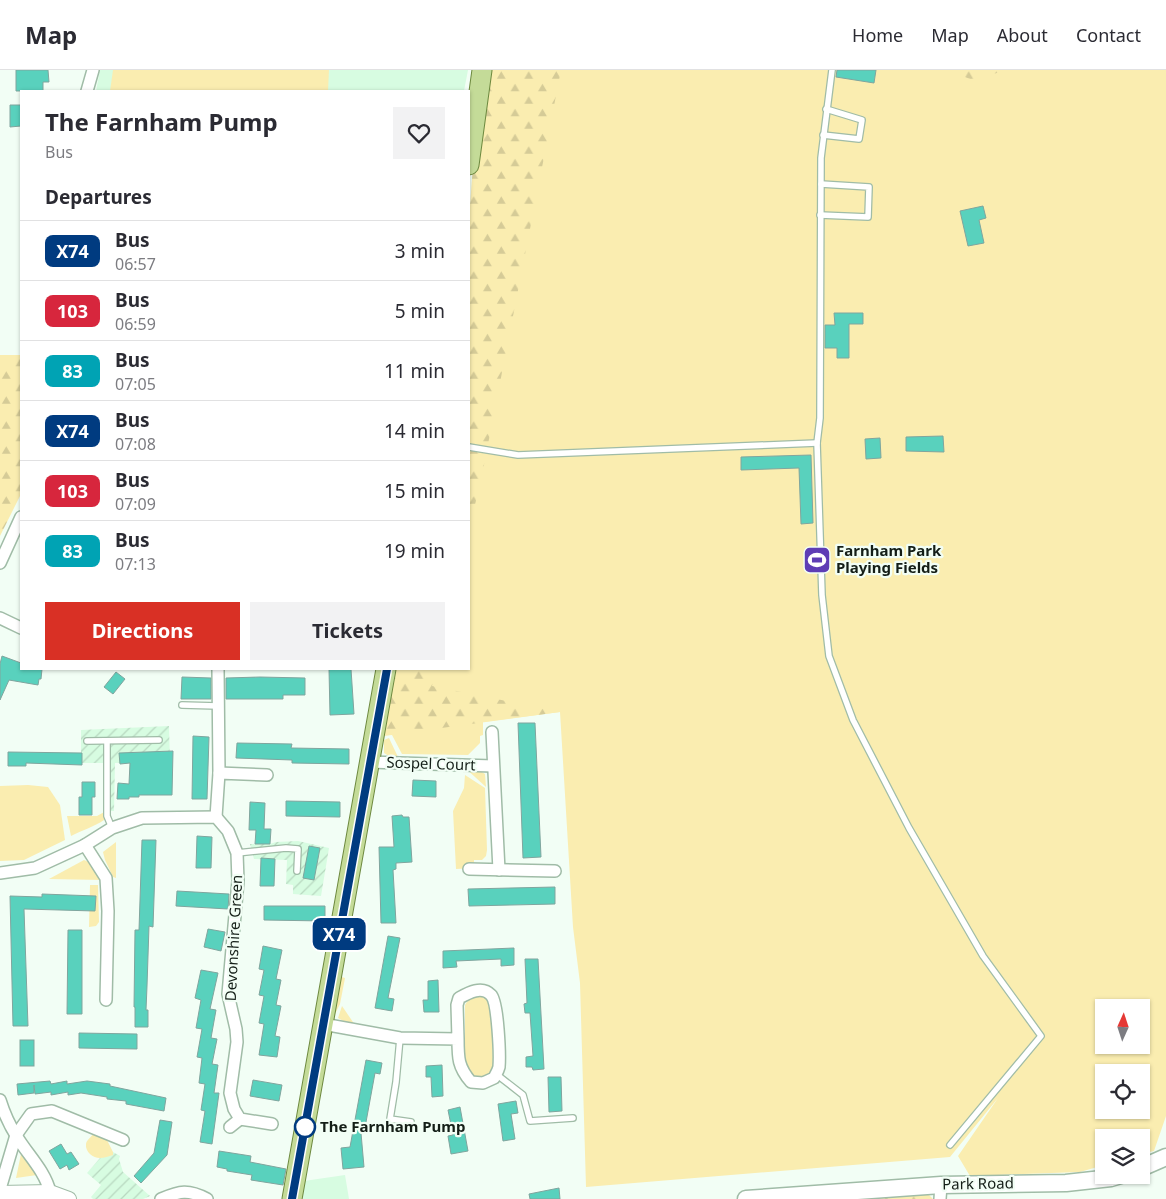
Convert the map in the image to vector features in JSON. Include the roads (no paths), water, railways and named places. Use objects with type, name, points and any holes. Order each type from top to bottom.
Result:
[{"type":"main road","points":[[470,158],[482,70]]},
{"type":"main road","points":[[292,1199],[386,670]]},
{"type":"main road","points":[[1150,1164],[1166,1157]]},
{"type":"main road","name":"Park Road","points":[[746,1199],[941,1192],[1095,1180]]},
{"type":"street","points":[[87,90],[93,70]]},
{"type":"street","points":[[0,563],[20,519]]},
{"type":"street","points":[[0,618],[20,628]]},
{"type":"street","points":[[0,873],[35,868],[85,845],[112,828],[142,818],[216,817],[219,773],[218,670]]},
{"type":"street","name":"Sospel Court","points":[[492,732],[499,870]]},
{"type":"street","name":"Sospel Court","points":[[370,762],[493,766]]},
{"type":"street","points":[[219,773],[267,775]]},
{"type":"street","name":"Devonshire Green","points":[[216,817],[228,831],[238,853],[238,881],[228,994],[236,1029],[230,1092],[234,1109],[240,1118]]},
{"type":"street","points":[[85,845],[106,878],[108,911],[106,1000]]},
{"type":"street","points":[[469,870],[555,871]]},
{"type":"street","points":[[483,990],[491,994],[497,1007],[499,1068],[494,1078],[483,1083],[471,1082],[462,1072],[458,1055],[458,1038],[457,1005],[459,998],[472,991],[483,990]]},
{"type":"street","points":[[323,1024],[400,1038],[458,1038]]},
{"type":"street","points":[[0,1100],[3,1111],[16,1135],[47,1180],[50,1192]]},
{"type":"street","points":[[0,1189],[16,1135],[31,1114],[52,1112],[123,1140]]},
{"type":"street","points":[[230,1127],[240,1118],[272,1124]]},
{"type":"street","points":[[0,1193],[50,1192],[69,1199]]},
{"type":"street","points":[[161,1199],[179,1192],[194,1192],[207,1199]]},
{"type":"lane","points":[[832,70],[821,158],[820,418],[817,443],[822,595],[829,656],[853,720],[909,828],[983,956],[1041,1036],[950,1145]]},
{"type":"lane","points":[[823,135],[859,139],[862,120],[826,109]]},
{"type":"lane","points":[[820,215],[868,217],[869,187],[821,184]]},
{"type":"lane","points":[[470,447],[518,455],[817,443]]},
{"type":"lane","points":[[182,705],[218,706]]},
{"type":"lane","points":[[87,741],[159,740]]},
{"type":"lane","points":[[107,741],[107,816],[112,828]]},
{"type":"lane","points":[[238,853],[286,848],[298,849],[297,872]]},
{"type":"lane","points":[[400,1038],[390,1119],[410,1122]]},
{"type":"lane","points":[[496,1074],[523,1095],[530,1121],[573,1118]]},
{"type":"place","name":"Farnham Park Playing Fields","points":[[817,560]]},
{"type":"place","name":"The Farnham Pump","points":[[305,1127]]}]
